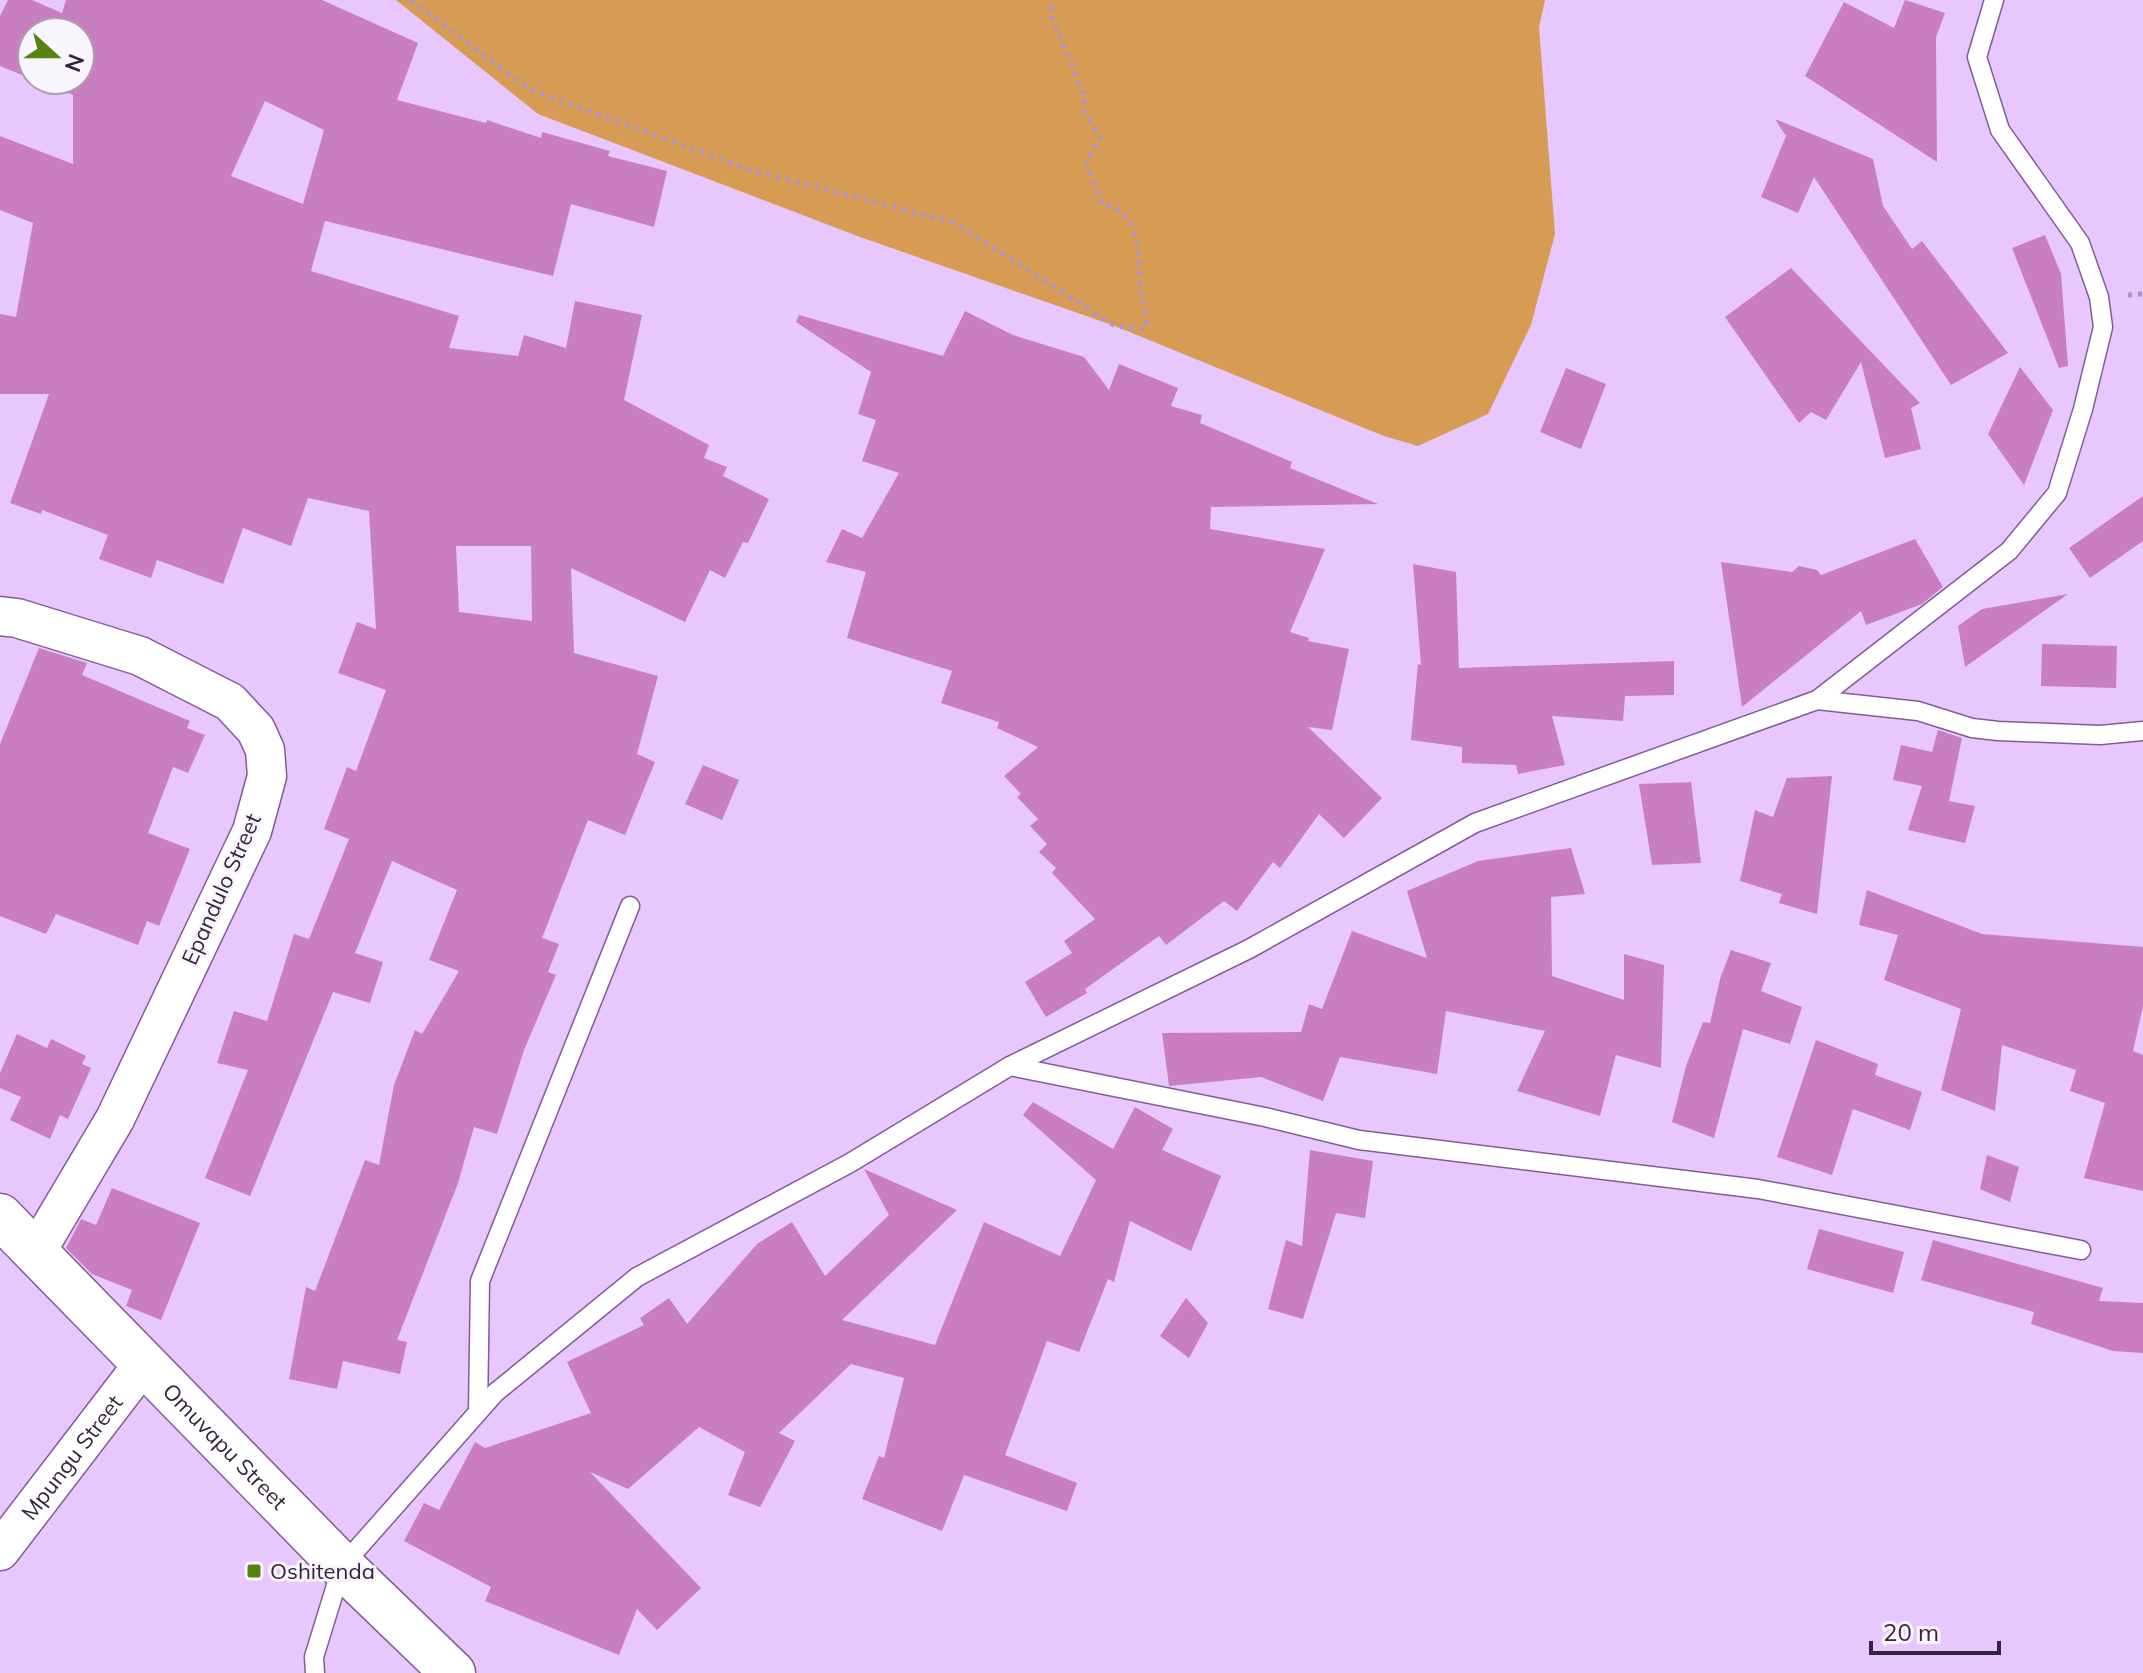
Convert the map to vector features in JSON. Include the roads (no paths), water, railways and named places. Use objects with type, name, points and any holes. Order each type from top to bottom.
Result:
[{"type":"street","name":"Epandulo Street","points":[[0,616],[17,618],[153,662],[230,702],[256,730],[265,750],[267,776],[252,831],[115,1119],[36,1252]]},
{"type":"street","name":"Omuvapu Street","points":[[0,1216],[342,1566],[453,1673]]},
{"type":"street","name":"Mpungu Street","points":[[0,1551],[24,1514],[144,1363]]},
{"type":"lane","points":[[315,1673],[314,1657],[342,1566],[495,1393],[637,1277],[850,1163],[1010,1066],[1249,949],[1475,823],[1817,700],[2009,551],[2057,493],[2083,409],[2103,327],[2099,297],[2080,243],[2000,130],[1977,57],[1994,0]]},
{"type":"lane","points":[[1817,700],[1918,711],[1972,728],[1998,731],[2100,735],[2143,731]]},
{"type":"lane","points":[[478,1412],[480,1281],[630,906]]},
{"type":"lane","points":[[1010,1066],[1265,1117],[1359,1140],[1758,1189],[2081,1250]]},
{"type":"place","name":"Oshitenda","points":[[254,1571]]}]
